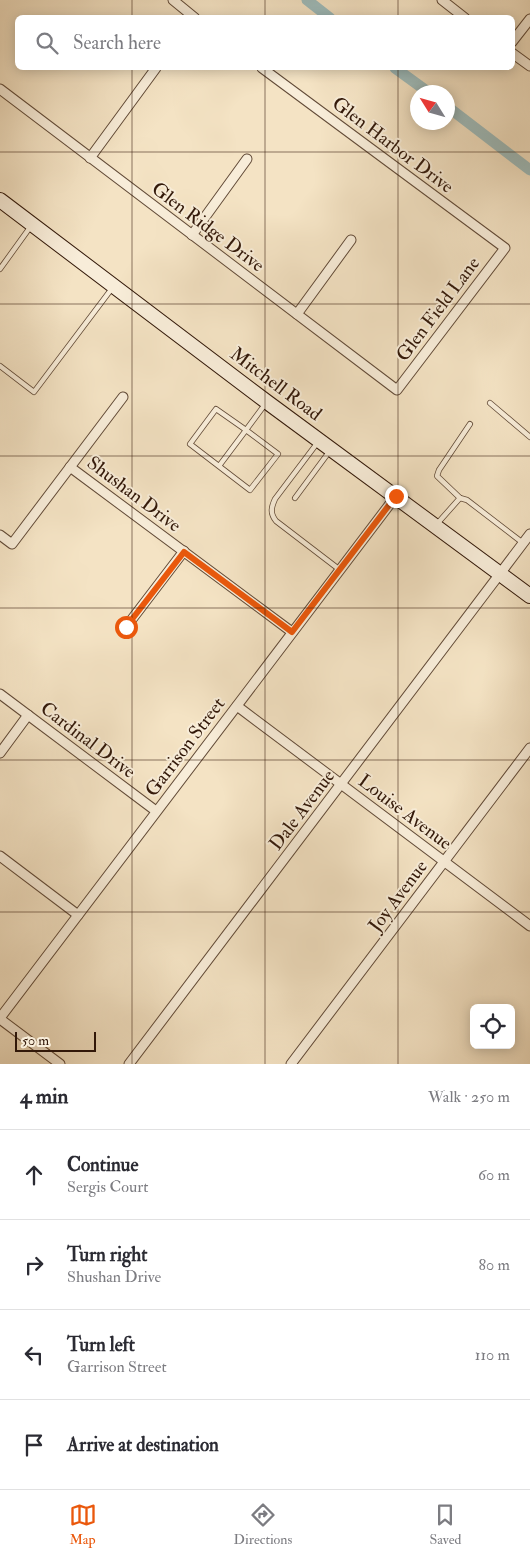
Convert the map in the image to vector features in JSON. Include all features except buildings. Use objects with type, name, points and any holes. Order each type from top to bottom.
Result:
[{"type":"main road","name":"Mitchell Road","points":[[0,200],[267,402],[530,596]]},
{"type":"street","points":[[173,0],[192,15]]},
{"type":"street","points":[[442,0],[461,15]]},
{"type":"street","points":[[515,38],[530,19]]},
{"type":"street","points":[[515,55],[530,66]]},
{"type":"street","points":[[90,158],[155,70]]},
{"type":"street","name":"Glen Harbor Drive","points":[[265,70],[505,248]]},
{"type":"street","name":"Glen Ridge Drive","points":[[0,89],[398,390]]},
{"type":"street","points":[[192,235],[247,160]]},
{"type":"street","points":[[297,314],[351,240]]},
{"type":"street","name":"Glen Field Lane","points":[[398,390],[505,248]]},
{"type":"street","points":[[70,467],[124,398]]},
{"type":"street","name":"Shushan Drive","points":[[0,535],[12,544],[70,467],[292,632]]},
{"type":"street","name":"Garrison Street","points":[[0,1019],[396,496]]},
{"type":"street","name":"Dale Avenue","points":[[128,1064],[530,534]]},
{"type":"street","points":[[126,627],[184,552]]},
{"type":"street","name":"Cardinal Drive","points":[[0,694],[156,812]]},
{"type":"street","name":"Louise Avenue","points":[[237,706],[530,926]]},
{"type":"street","points":[[0,753],[28,715]]},
{"type":"street","name":"Joy Avenue","points":[[291,1064],[530,748]]},
{"type":"street","points":[[0,856],[78,915]]},
{"type":"street","points":[[0,1019],[60,1064]]},
{"type":"lane","points":[[0,269],[32,224]]},
{"type":"lane","points":[[0,366],[34,392],[114,286]]},
{"type":"lane","points":[[219,466],[267,402]]},
{"type":"lane","points":[[490,403],[530,437]]},
{"type":"lane","points":[[216,409],[246,430],[278,454],[250,490],[190,444],[216,409]]},
{"type":"lane","points":[[470,424],[439,470],[437,476],[460,498],[467,500],[523,543]]},
{"type":"lane","points":[[320,440],[275,498],[271,509],[272,516],[340,570]]},
{"type":"lane","points":[[295,498],[332,449]]},
{"type":"lane","points":[[435,526],[460,498]]},
{"type":"waterway","points":[[307,0],[326,15]]},
{"type":"waterway","points":[[398,70],[418,85]]},
{"type":"waterway","points":[[455,112],[530,170]]},
{"type":"route","points":[[126,627],[184,552],[292,632],[396,496]]}]
